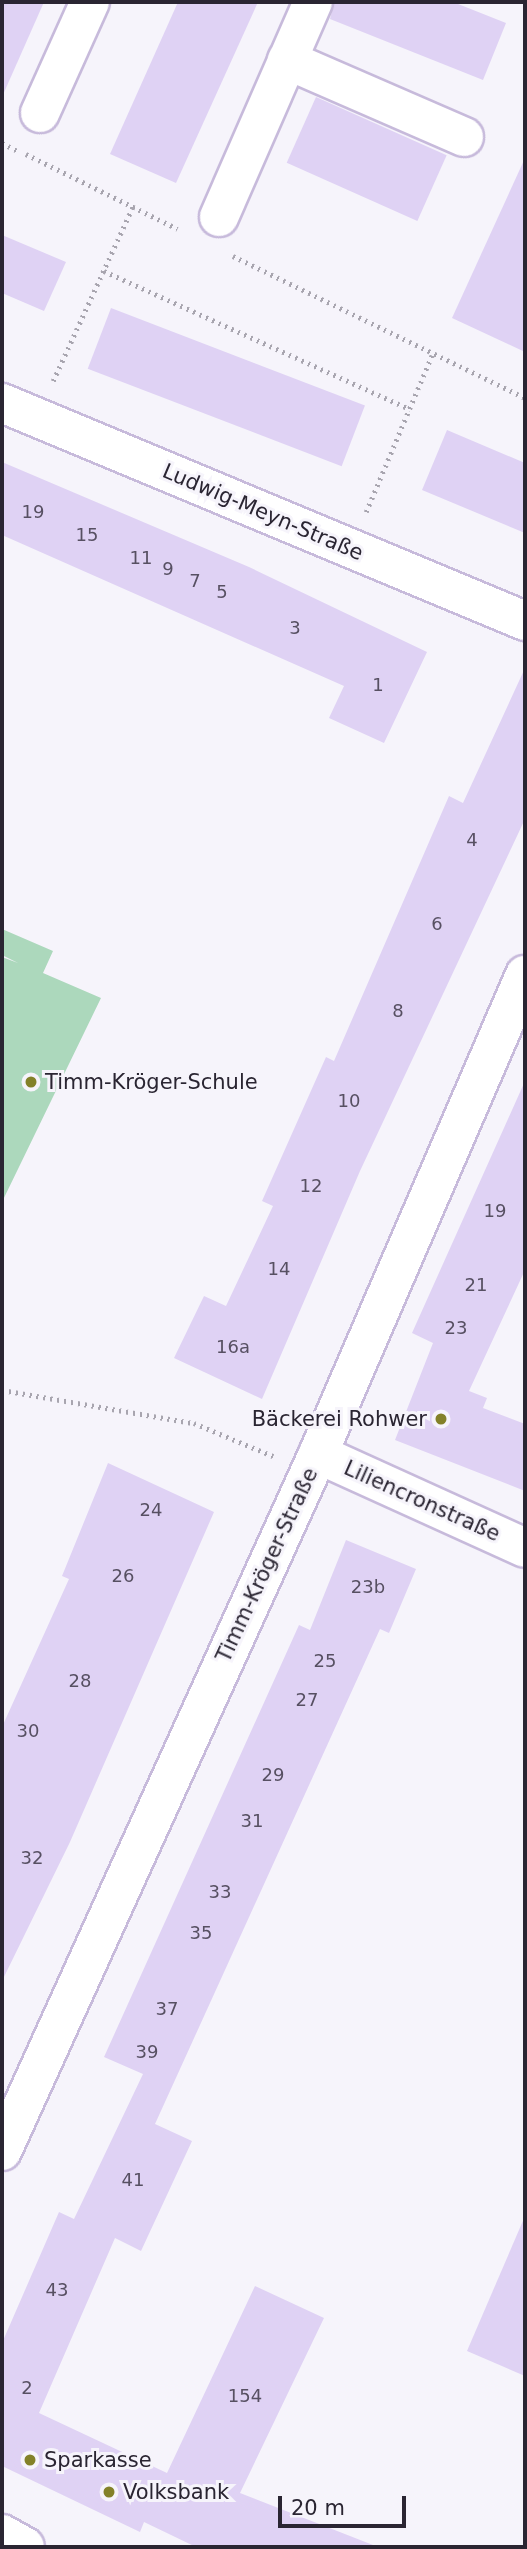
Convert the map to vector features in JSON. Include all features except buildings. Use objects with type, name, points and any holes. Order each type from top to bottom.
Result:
[{"type":"street","points":[[40,113],[90,2]]},
{"type":"street","points":[[219,217],[313,2]]},
{"type":"street","points":[[288,60],[464,138]]},
{"type":"street","name":"Ludwig-Meyn-Straße","points":[[2,403],[525,621]]},
{"type":"street","name":"Timm-Kröger-Straße","points":[[2,2151],[313,1464],[525,975]]},
{"type":"street","name":"Liliencronstraße","points":[[313,1464],[525,1548]]},
{"type":"street","points":[[2,2534],[25,2547]]},
{"type":"path","points":[[2,143],[182,230]]},
{"type":"path","points":[[36,418],[133,206]]},
{"type":"path","points":[[230,254],[432,355],[525,398]]},
{"type":"path","points":[[104,271],[410,409]]},
{"type":"path","points":[[350,550],[432,355]]},
{"type":"path","points":[[2,1390],[194,1423],[313,1464]]},
{"type":"green space","name":"Timm-Kröger-Schule","points":[[2,929],[53,951],[43,973],[101,998],[2,1202],[2,957],[18,963],[2,955]]},
{"type":"place","name":"Timm-Kröger-Schule","points":[[31,1082]]},
{"type":"place","name":"Bäckerei Rohwer","points":[[441,1419]]},
{"type":"place","name":"Sparkasse","points":[[30,2460]]},
{"type":"place","name":"Volksbank","points":[[109,2492]]}]
